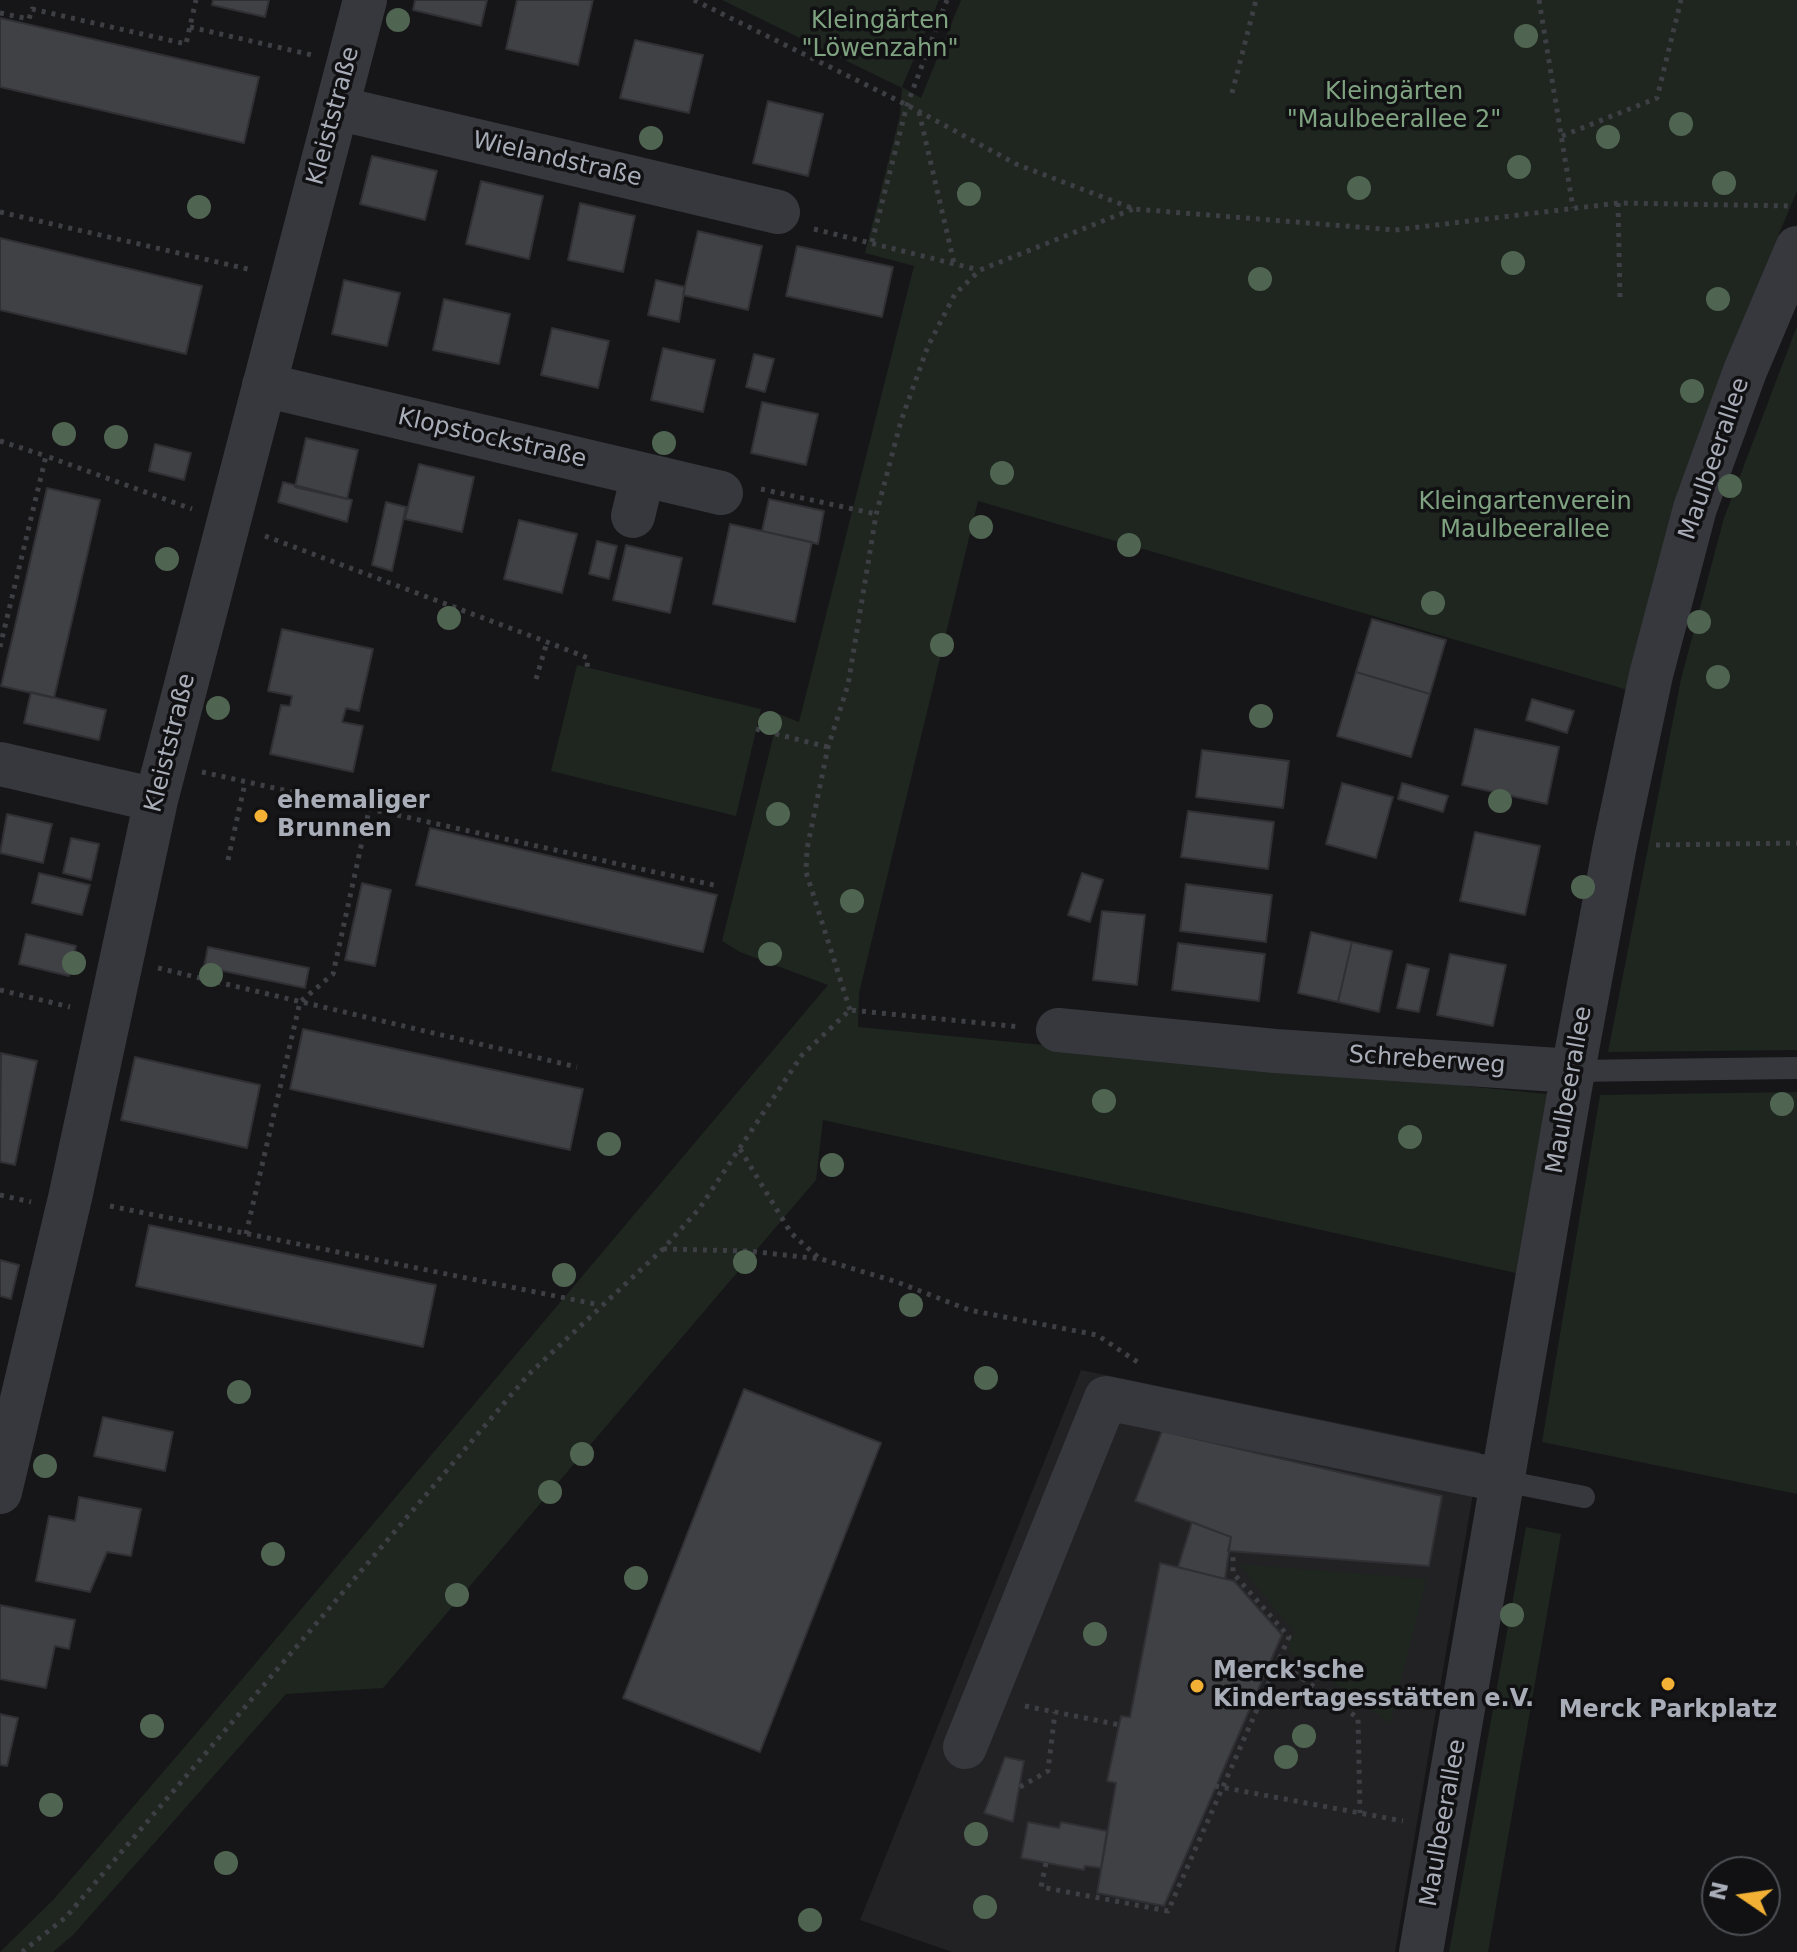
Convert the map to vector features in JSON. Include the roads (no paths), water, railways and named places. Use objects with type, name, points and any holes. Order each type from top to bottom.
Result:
[{"type":"street","name":"Kleiststraße","points":[[0,1492],[70,1198],[161,782],[365,0]]},
{"type":"street","name":"Wielandstraße","points":[[337,108],[778,212]]},
{"type":"street","name":"Maulbeerallee","points":[[1421,1952],[1573,1071],[1615,845],[1651,675],[1695,508],[1745,371],[1797,248]]},
{"type":"street","name":"Klopstockstraße","points":[[264,385],[638,495],[721,493]]},
{"type":"street","points":[[0,764],[161,782]]},
{"type":"street","name":"Schreberweg","points":[[1058,1030],[1275,1051],[1573,1071]]},
{"type":"street","points":[[965,1747],[1106,1398],[1504,1481]]},
{"type":"lane","name":"Schreberweg","points":[[1573,1071],[1797,1068]]},
{"type":"lane","points":[[1504,1481],[1584,1497]]},
{"type":"place","name":"ehemaliger Brunnen","points":[[261,816]]},
{"type":"place","name":"Merck Parkplatz","points":[[1668,1684]]},
{"type":"place","name":"Merck'sche Kindertagesstätten e.V.","points":[[1197,1686]]},
{"type":"park label","name":"Kleingärten \"Löwenzahn\"","points":[[880,36]]},
{"type":"park label","name":"Kleingärten \"Maulbeerallee 2\"","points":[[1394,107]]},
{"type":"park label","name":"Kleingartenverein Maulbeerallee","points":[[1525,517]]}]
